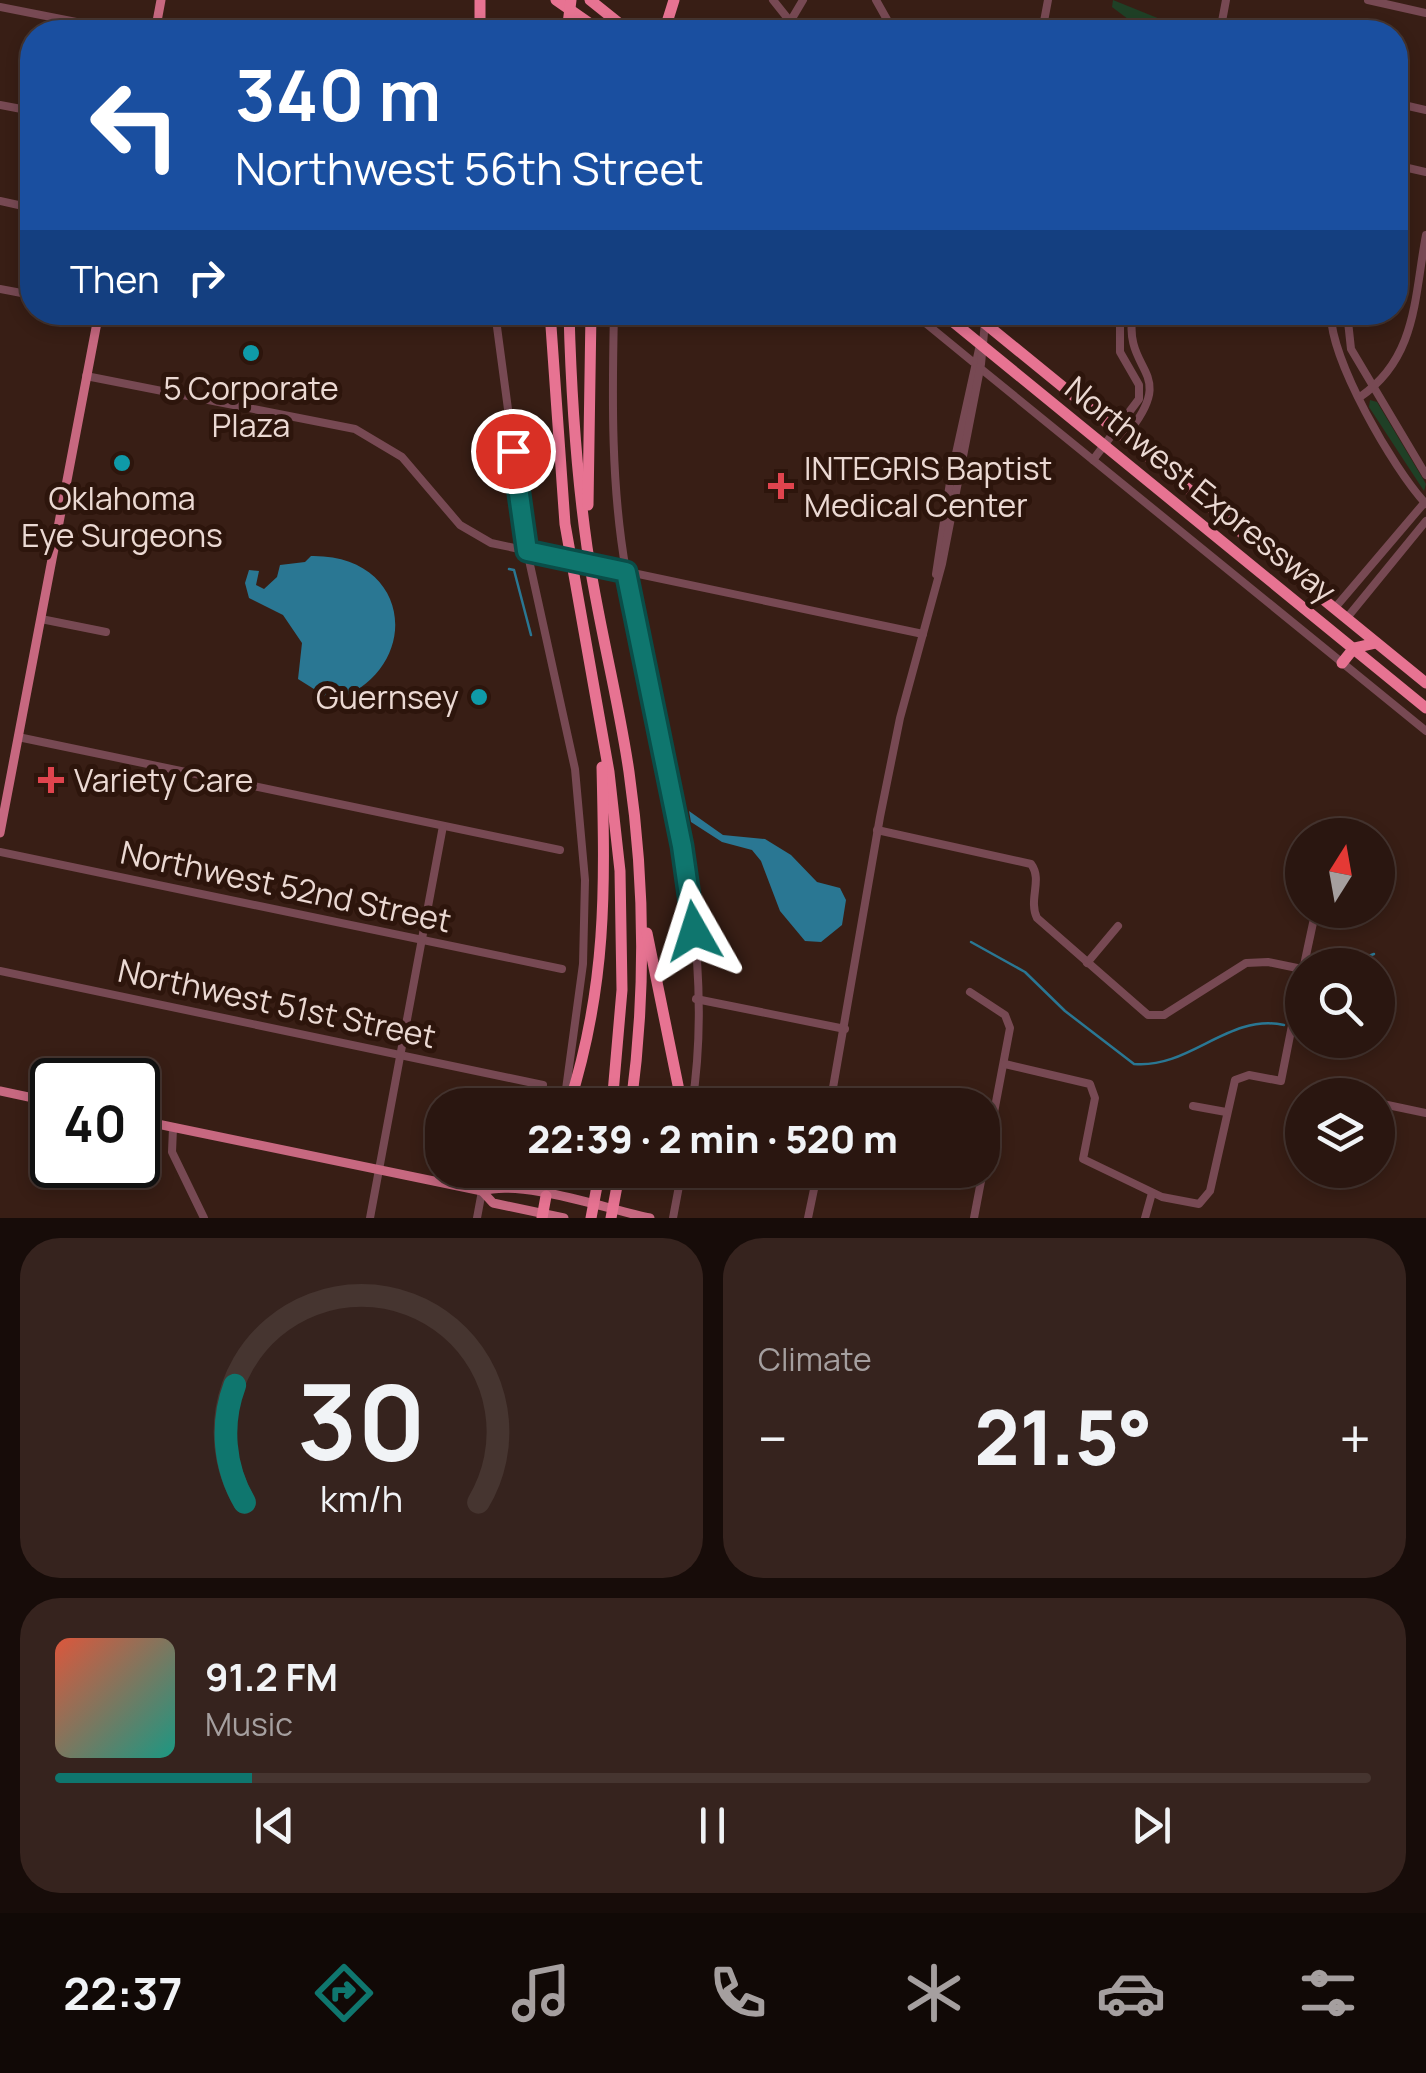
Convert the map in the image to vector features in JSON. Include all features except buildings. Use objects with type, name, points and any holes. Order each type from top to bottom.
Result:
[{"type":"highway","points":[[556,0],[585,20]]},
{"type":"highway","points":[[590,0],[615,20]]},
{"type":"highway","points":[[550,325],[564,524],[618,838],[622,916],[620,1026],[614,1088]]},
{"type":"highway","points":[[569,325],[572,405],[587,544],[628,766],[642,900],[641,995],[633,1088]]},
{"type":"highway","points":[[587,544],[591,325]]},
{"type":"highway","name":"Northwest Expressway","points":[[957,325],[1426,708]]},
{"type":"highway","name":"Northwest Expressway","points":[[993,325],[1117,432],[1426,684]]},
{"type":"highway","points":[[1320,621],[1346,619]]},
{"type":"highway","points":[[1342,662],[1354,648],[1376,643]]},
{"type":"highway","points":[[571,1088],[594,1014],[604,944],[601,727]]},
{"type":"highway","points":[[642,900],[688,1088]]},
{"type":"highway","points":[[591,1218],[597,1188]]},
{"type":"highway","points":[[610,1218],[616,1188]]},
{"type":"highway","points":[[543,1216],[546,1196]]},
{"type":"main road","points":[[0,833],[96,325]]},
{"type":"main road","points":[[0,1091],[30,1097]]},
{"type":"main road","points":[[160,1125],[482,1191],[496,1187],[650,1218]]},
{"type":"main road","points":[[482,1191],[492,1203],[564,1218]]},
{"type":"street","points":[[773,0],[789,20],[803,0]]},
{"type":"street","points":[[1368,0],[1426,13]]},
{"type":"street","points":[[0,7],[67,20]]},
{"type":"street","points":[[1408,324],[1426,236]]},
{"type":"street","points":[[497,325],[527,551],[574,768],[586,880],[583,964],[568,1088]]},
{"type":"street","points":[[614,325],[614,438],[626,572],[682,846],[696,999],[693,1088]]},
{"type":"street","name":"Northwest Expressway","points":[[928,325],[1426,732]]},
{"type":"street","points":[[833,1088],[877,830],[900,718],[936,574],[942,564],[984,325]]},
{"type":"street","points":[[1092,460],[1139,399],[1118,338],[1119,325]]},
{"type":"street","points":[[1117,432],[1131,429],[1150,404],[1152,383],[1130,340],[1132,325]]},
{"type":"street","points":[[1330,325],[1342,369],[1425,502],[1334,609]]},
{"type":"street","points":[[1348,325],[1351,349],[1426,475]]},
{"type":"street","points":[[1360,397],[1391,372],[1402,354],[1408,325]]},
{"type":"street","points":[[1118,338],[1130,340]]},
{"type":"street","points":[[1134,376],[1145,370]]},
{"type":"street","points":[[86,376],[355,429],[402,457],[469,533],[527,551],[924,634]]},
{"type":"street","points":[[1346,619],[1426,521]]},
{"type":"street","points":[[1361,578],[1374,588]]},
{"type":"street","points":[[41,619],[106,632]]},
{"type":"street","points":[[18,737],[560,850]]},
{"type":"street","points":[[370,1218],[443,826]]},
{"type":"street","points":[[877,830],[1032,864],[1037,873],[1032,906],[1037,918],[1086,964],[1153,1017],[1164,1015],[1246,964],[1285,965]]},
{"type":"street","name":"Northwest 52nd Street","points":[[0,852],[562,969]]},
{"type":"street","points":[[1086,964],[1118,926]]},
{"type":"street","name":"Northwest 51st Street","points":[[0,971],[543,1085]]},
{"type":"street","points":[[970,992],[1009,1021],[1005,1064],[974,1218]]},
{"type":"street","points":[[696,999],[845,1029]]},
{"type":"street","points":[[1005,1064],[1090,1084],[1095,1098],[1083,1158],[1152,1193],[1193,1205],[1204,1202],[1238,1076],[1281,1082],[1286,1058]]},
{"type":"street","points":[[1193,1106],[1226,1112]]},
{"type":"street","points":[[1395,1107],[1426,1113]]},
{"type":"street","points":[[173,1128],[170,1146],[204,1218]]},
{"type":"street","points":[[546,1196],[548,1188]]},
{"type":"street","points":[[673,1218],[679,1188]]},
{"type":"street","points":[[808,1218],[814,1188]]},
{"type":"street","points":[[477,1218],[482,1191]]},
{"type":"street","points":[[1145,1218],[1152,1193]]},
{"type":"green space","points":[[1113,0],[1160,19],[1129,20],[1112,7]]},
{"type":"green space","points":[[1370,400],[1377,402],[1426,484],[1424,491],[1369,407]]},
{"type":"water","points":[[311,556],[345,560],[371,574],[387,593],[395,616],[393,641],[382,665],[362,686],[333,701],[298,679],[302,643],[283,615],[249,598],[245,583],[249,570],[259,571],[256,585],[264,589],[277,577],[280,565],[305,562]]},
{"type":"water","points":[[689,811],[723,835],[765,839],[791,855],[817,882],[840,888],[846,900],[842,925],[821,942],[805,941],[780,911],[761,861],[752,850],[722,842],[691,822]]},
{"type":"waterway","points":[[509,569],[514,570],[531,635]]},
{"type":"waterway","points":[[971,942],[1025,972],[1065,1011],[1134,1064],[1173,1058],[1245,1027],[1264,1023],[1284,1025]]},
{"type":"place","name":"5 Corporate Plaza","points":[[251,353]]},
{"type":"place","name":"Oklahoma Eye Surgeons","points":[[122,463]]},
{"type":"place","name":"INTEGRIS Baptist Medical Center","points":[[781,486]]},
{"type":"place","name":"Guernsey","points":[[479,697]]},
{"type":"place","name":"Variety Care","points":[[51,780]]},
{"type":"route","points":[[513,451],[527,551],[626,572],[682,846],[694,931]]}]
